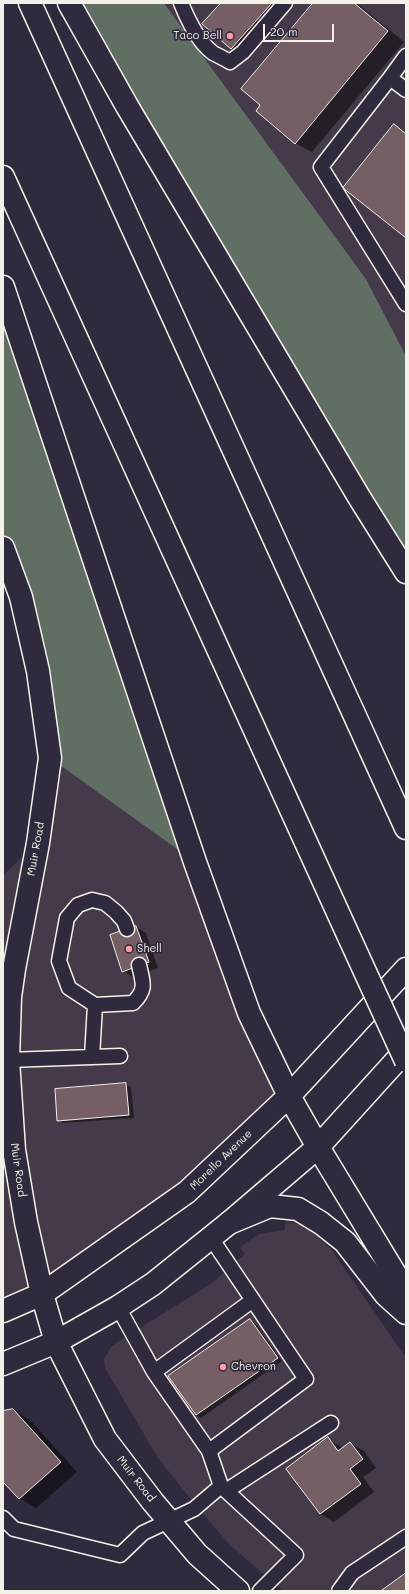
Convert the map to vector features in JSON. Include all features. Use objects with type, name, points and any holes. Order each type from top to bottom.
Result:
[{"type":"main road","points":[[30,3],[406,828]]},
{"type":"main road","points":[[69,3],[152,147],[359,497],[406,572]]},
{"type":"main road","points":[[3,177],[406,1061]]},
{"type":"main road","points":[[3,287],[195,862],[249,1013],[289,1096],[318,1147],[406,1292]]},
{"type":"main road","name":"Muir Road","points":[[3,548],[21,597],[38,671],[50,758],[38,843],[10,997],[8,1060],[14,1150],[26,1222],[42,1294],[56,1342],[105,1440],[197,1554],[238,1591]]},
{"type":"main road","name":"Morello Avenue","points":[[3,1311],[42,1294],[188,1192],[289,1096],[406,969]]},
{"type":"main road","points":[[3,1364],[56,1342],[153,1284],[211,1238],[318,1147],[406,1050]]},
{"type":"main road","points":[[229,1223],[270,1206],[298,1209],[321,1222],[345,1242],[386,1295],[406,1313]]},
{"type":"lane","points":[[181,3],[188,21],[203,43],[213,52],[230,62],[243,52],[285,3]]},
{"type":"lane","points":[[406,56],[321,167],[406,304]]},
{"type":"lane","points":[[390,78],[406,90]]},
{"type":"lane","points":[[127,929],[124,921],[105,903],[92,900],[78,905],[67,918],[59,961],[69,988],[95,1005],[133,1003],[142,995],[143,985],[139,965]]},
{"type":"lane","points":[[92,1057],[95,1005]]},
{"type":"lane","points":[[8,1060],[120,1056]]},
{"type":"lane","points":[[209,1451],[306,1379],[211,1238]]},
{"type":"lane","points":[[154,1372],[253,1300]]},
{"type":"lane","points":[[118,1306],[154,1372],[209,1451],[223,1489],[296,1555],[260,1591]]},
{"type":"lane","points":[[3,1518],[14,1529],[120,1555],[143,1533],[194,1508],[331,1422]]},
{"type":"lane","points":[[339,1591],[352,1572],[406,1537]]},
{"type":"shaded area","points":[[164,3],[406,3],[406,356],[366,279]]},
{"type":"shaded area","points":[[50,758],[195,862],[289,1096],[187,1192],[3,1311],[3,875],[38,843]]},
{"type":"shaded area","points":[[285,1222],[303,1224],[331,1249],[406,1358],[406,1591],[283,1591],[230,1545],[158,1458],[105,1368],[104,1359],[110,1348],[116,1343],[212,1283],[245,1254],[240,1247],[259,1234],[285,1230]]},
{"type":"green space","points":[[69,3],[164,3],[366,279],[406,356],[406,572]]},
{"type":"green space","points":[[3,287],[195,862],[50,758],[3,548]]},
{"type":"building","name":"Taco Bell","points":[[221,3],[272,3],[231,49],[202,24]]},
{"type":"building","points":[[313,3],[354,3],[388,31],[295,144],[256,111],[260,105],[241,89]]},
{"type":"building","points":[[394,124],[406,134],[406,238],[343,188]]},
{"type":"building","name":"Shell","points":[[136,926],[149,962],[122,972],[110,935]]},
{"type":"building","points":[[126,1083],[129,1115],[57,1121],[55,1089]]},
{"type":"building","name":"Chevron","points":[[250,1319],[278,1358],[196,1415],[168,1376]]},
{"type":"building","points":[[13,1409],[61,1462],[19,1499],[3,1482],[3,1411]]},
{"type":"building","points":[[328,1437],[338,1451],[350,1442],[363,1459],[350,1469],[361,1484],[320,1514],[286,1469]]},
{"type":"building","points":[[406,1573],[406,1591],[381,1591]]},
{"type":"place","name":"Taco Bell","points":[[230,36]]},
{"type":"place","name":"Shell","points":[[129,949]]},
{"type":"place","name":"Chevron","points":[[223,1367]]}]
